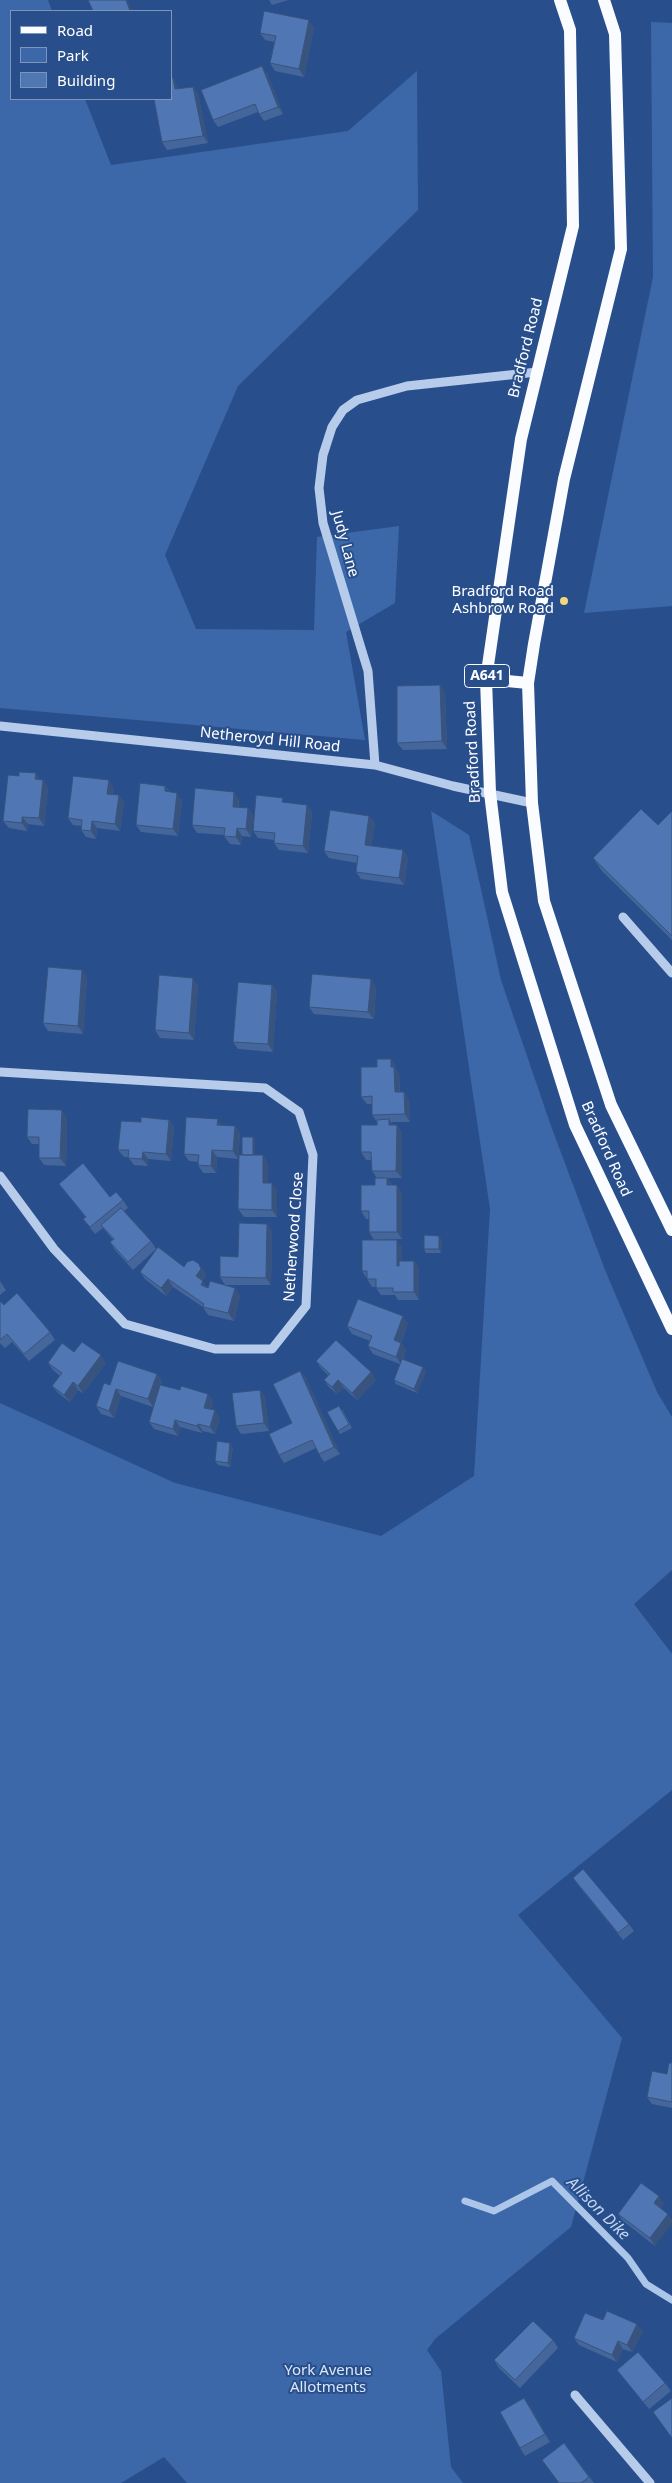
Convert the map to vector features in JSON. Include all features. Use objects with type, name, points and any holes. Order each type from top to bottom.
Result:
[{"type":"main road","name":"Bradford Road","points":[[560,0],[570,30],[573,226],[521,440],[486,679],[490,793],[502,892],[575,1126],[672,1330]]},
{"type":"main road","name":"Bradford Road","points":[[604,0],[615,34],[620,249],[564,479],[528,683],[532,803],[544,901],[610,1105],[672,1230]]},
{"type":"main road","points":[[486,679],[528,683]]},
{"type":"street","name":"Judy Lane","points":[[376,766],[368,672],[323,522],[319,488],[323,454],[332,427],[343,410],[357,400],[407,386],[537,372]]},
{"type":"street","name":"Netheroyd Hill Road","points":[[0,726],[376,766],[453,786],[532,803]]},
{"type":"street","points":[[623,917],[672,973]]},
{"type":"street","name":"Netherwood Close","points":[[0,1072],[265,1088],[299,1112],[313,1155],[306,1306],[272,1349],[215,1349],[125,1324],[54,1249],[0,1176]]},
{"type":"street","points":[[575,2395],[650,2483]]},
{"type":"green space","points":[[0,0],[48,0],[52,10],[10,10],[10,100],[85,100],[111,165],[348,131],[417,71],[418,210],[238,386],[165,555],[196,629],[314,630],[317,537],[399,526],[395,603],[346,632],[365,740],[0,708]]},
{"type":"green space","points":[[651,22],[672,23],[672,606],[584,613],[653,277]]},
{"type":"green space","name":"York Avenue Allotments","points":[[431,811],[469,835],[501,980],[551,1126],[605,1270],[657,1392],[672,1417],[672,1570],[634,1604],[672,1654],[672,1790],[518,1915],[622,2038],[571,2227],[435,2339],[427,2350],[441,2371],[451,2467],[463,2483],[187,2483],[164,2457],[121,2483],[0,2483],[0,1403],[175,1483],[381,1536],[474,1476],[490,1209]]},
{"type":"building","points":[[88,0],[126,0],[130,10],[93,10]]},
{"type":"building","points":[[264,11],[309,20],[299,69],[270,63],[276,36],[260,33]]},
{"type":"building","points":[[262,66],[278,107],[259,114],[255,104],[213,120],[201,90]]},
{"type":"building","points":[[172,78],[175,89],[193,87],[203,136],[162,142],[154,100],[172,100]]},
{"type":"building","points":[[440,685],[442,741],[397,743],[397,686]]},
{"type":"building","points":[[19,772],[36,773],[35,779],[43,780],[39,818],[22,817],[22,823],[3,821],[8,775],[19,776]]},
{"type":"building","points":[[73,776],[109,780],[107,794],[119,795],[115,824],[92,821],[91,831],[81,830],[82,820],[68,818]]},
{"type":"building","points":[[140,783],[165,786],[165,791],[177,793],[173,829],[136,825]]},
{"type":"building","points":[[195,788],[234,792],[233,807],[248,808],[246,829],[237,828],[236,837],[224,836],[225,828],[192,825]]},
{"type":"building","points":[[256,795],[283,798],[282,802],[307,805],[303,846],[274,843],[275,833],[253,831]]},
{"type":"building","points":[[641,809],[658,825],[672,811],[672,936],[593,858]]},
{"type":"building","points":[[330,810],[369,816],[365,845],[403,850],[399,878],[356,872],[358,856],[324,851]]},
{"type":"building","points":[[48,967],[82,970],[78,1026],[43,1023]]},
{"type":"building","points":[[312,974],[371,979],[368,1012],[309,1007]]},
{"type":"building","points":[[159,975],[193,978],[189,1033],[155,1030]]},
{"type":"building","points":[[238,982],[272,985],[268,1044],[233,1042]]},
{"type":"building","points":[[377,1059],[391,1059],[391,1067],[394,1067],[395,1092],[404,1092],[405,1114],[372,1115],[372,1096],[361,1097],[361,1067],[377,1067]]},
{"type":"building","points":[[28,1109],[62,1110],[60,1158],[39,1158],[39,1137],[27,1137]]},
{"type":"building","points":[[141,1117],[169,1120],[166,1154],[143,1152],[142,1159],[128,1158],[129,1150],[118,1150],[121,1121],[141,1122]]},
{"type":"building","points":[[186,1117],[218,1119],[217,1125],[235,1126],[233,1151],[212,1150],[211,1166],[198,1165],[199,1155],[184,1154]]},
{"type":"building","points":[[389,1119],[389,1125],[397,1125],[396,1171],[372,1171],[371,1152],[361,1152],[361,1125],[377,1125],[377,1120]]},
{"type":"building","points":[[242,1137],[253,1137],[253,1155],[242,1155]]},
{"type":"building","points":[[239,1155],[263,1155],[263,1183],[272,1183],[272,1210],[238,1209]]},
{"type":"building","points":[[83,1163],[110,1197],[116,1192],[123,1200],[90,1227],[83,1219],[86,1217],[59,1184]]},
{"type":"building","points":[[375,1178],[387,1178],[387,1185],[397,1185],[397,1232],[369,1232],[369,1211],[361,1211],[361,1185],[375,1185]]},
{"type":"building","points":[[121,1208],[151,1241],[128,1262],[110,1242],[114,1239],[101,1225]]},
{"type":"building","points":[[239,1223],[267,1224],[266,1278],[220,1277],[220,1256],[238,1257]]},
{"type":"building","points":[[424,1235],[439,1236],[439,1249],[424,1249]]},
{"type":"building","points":[[362,1240],[397,1240],[397,1266],[399,1266],[399,1261],[414,1261],[414,1292],[393,1292],[393,1288],[376,1288],[376,1279],[367,1279],[367,1271],[362,1271]]},
{"type":"building","points":[[158,1247],[184,1267],[187,1262],[193,1260],[199,1264],[201,1269],[196,1276],[203,1281],[201,1285],[208,1288],[210,1281],[235,1288],[228,1313],[203,1307],[204,1304],[168,1279],[161,1288],[140,1272]]},
{"type":"building","points":[[17,1293],[50,1332],[24,1354],[7,1334],[0,1340],[0,1301],[4,1305]]},
{"type":"building","points":[[358,1299],[403,1316],[394,1340],[401,1343],[396,1357],[368,1346],[372,1336],[347,1326]]},
{"type":"building","points":[[336,1340],[371,1372],[352,1393],[338,1380],[332,1387],[324,1380],[330,1374],[316,1361]]},
{"type":"building","points":[[82,1342],[101,1355],[78,1386],[73,1382],[64,1395],[52,1386],[62,1373],[48,1363],[62,1343],[74,1352]]},
{"type":"building","points":[[402,1359],[423,1367],[414,1389],[394,1380]]},
{"type":"building","points":[[118,1361],[157,1374],[148,1399],[116,1389],[109,1411],[96,1406],[104,1383],[110,1385]]},
{"type":"building","points":[[300,1371],[334,1447],[319,1454],[312,1440],[279,1455],[269,1434],[292,1423],[273,1384]]},
{"type":"building","points":[[160,1385],[180,1390],[181,1386],[208,1394],[204,1408],[215,1410],[210,1427],[198,1424],[197,1426],[175,1420],[173,1429],[149,1422]]},
{"type":"building","points":[[260,1390],[264,1423],[236,1426],[232,1393]]},
{"type":"building","points":[[339,1406],[349,1424],[338,1431],[327,1412]]},
{"type":"building","points":[[217,1441],[230,1443],[228,1463],[215,1461]]},
{"type":"building","points":[[583,1869],[629,1924],[618,1933],[573,1878]]},
{"type":"building","points":[[669,2063],[672,2063],[672,2102],[647,2097],[652,2071],[667,2074]]},
{"type":"building","points":[[641,2183],[659,2196],[654,2203],[668,2214],[650,2238],[618,2214]]},
{"type":"building","points":[[607,2311],[637,2324],[627,2345],[618,2341],[612,2355],[574,2338],[585,2313],[603,2320]]},
{"type":"building","points":[[533,2321],[553,2340],[515,2380],[494,2360]]},
{"type":"building","points":[[638,2352],[665,2383],[643,2402],[617,2370]]},
{"type":"building","points":[[524,2398],[545,2434],[520,2448],[500,2412]]},
{"type":"building","points":[[672,2398],[672,2438],[653,2412]]},
{"type":"building","points":[[564,2443],[589,2477],[581,2483],[559,2483],[542,2460]]},
{"type":"waterway","name":"Allison Dike","points":[[465,2201],[494,2211],[552,2181],[628,2258],[646,2284],[672,2300]]},
{"type":"place","name":"Bradford Road Ashbrow Road","points":[[564,601]]}]
